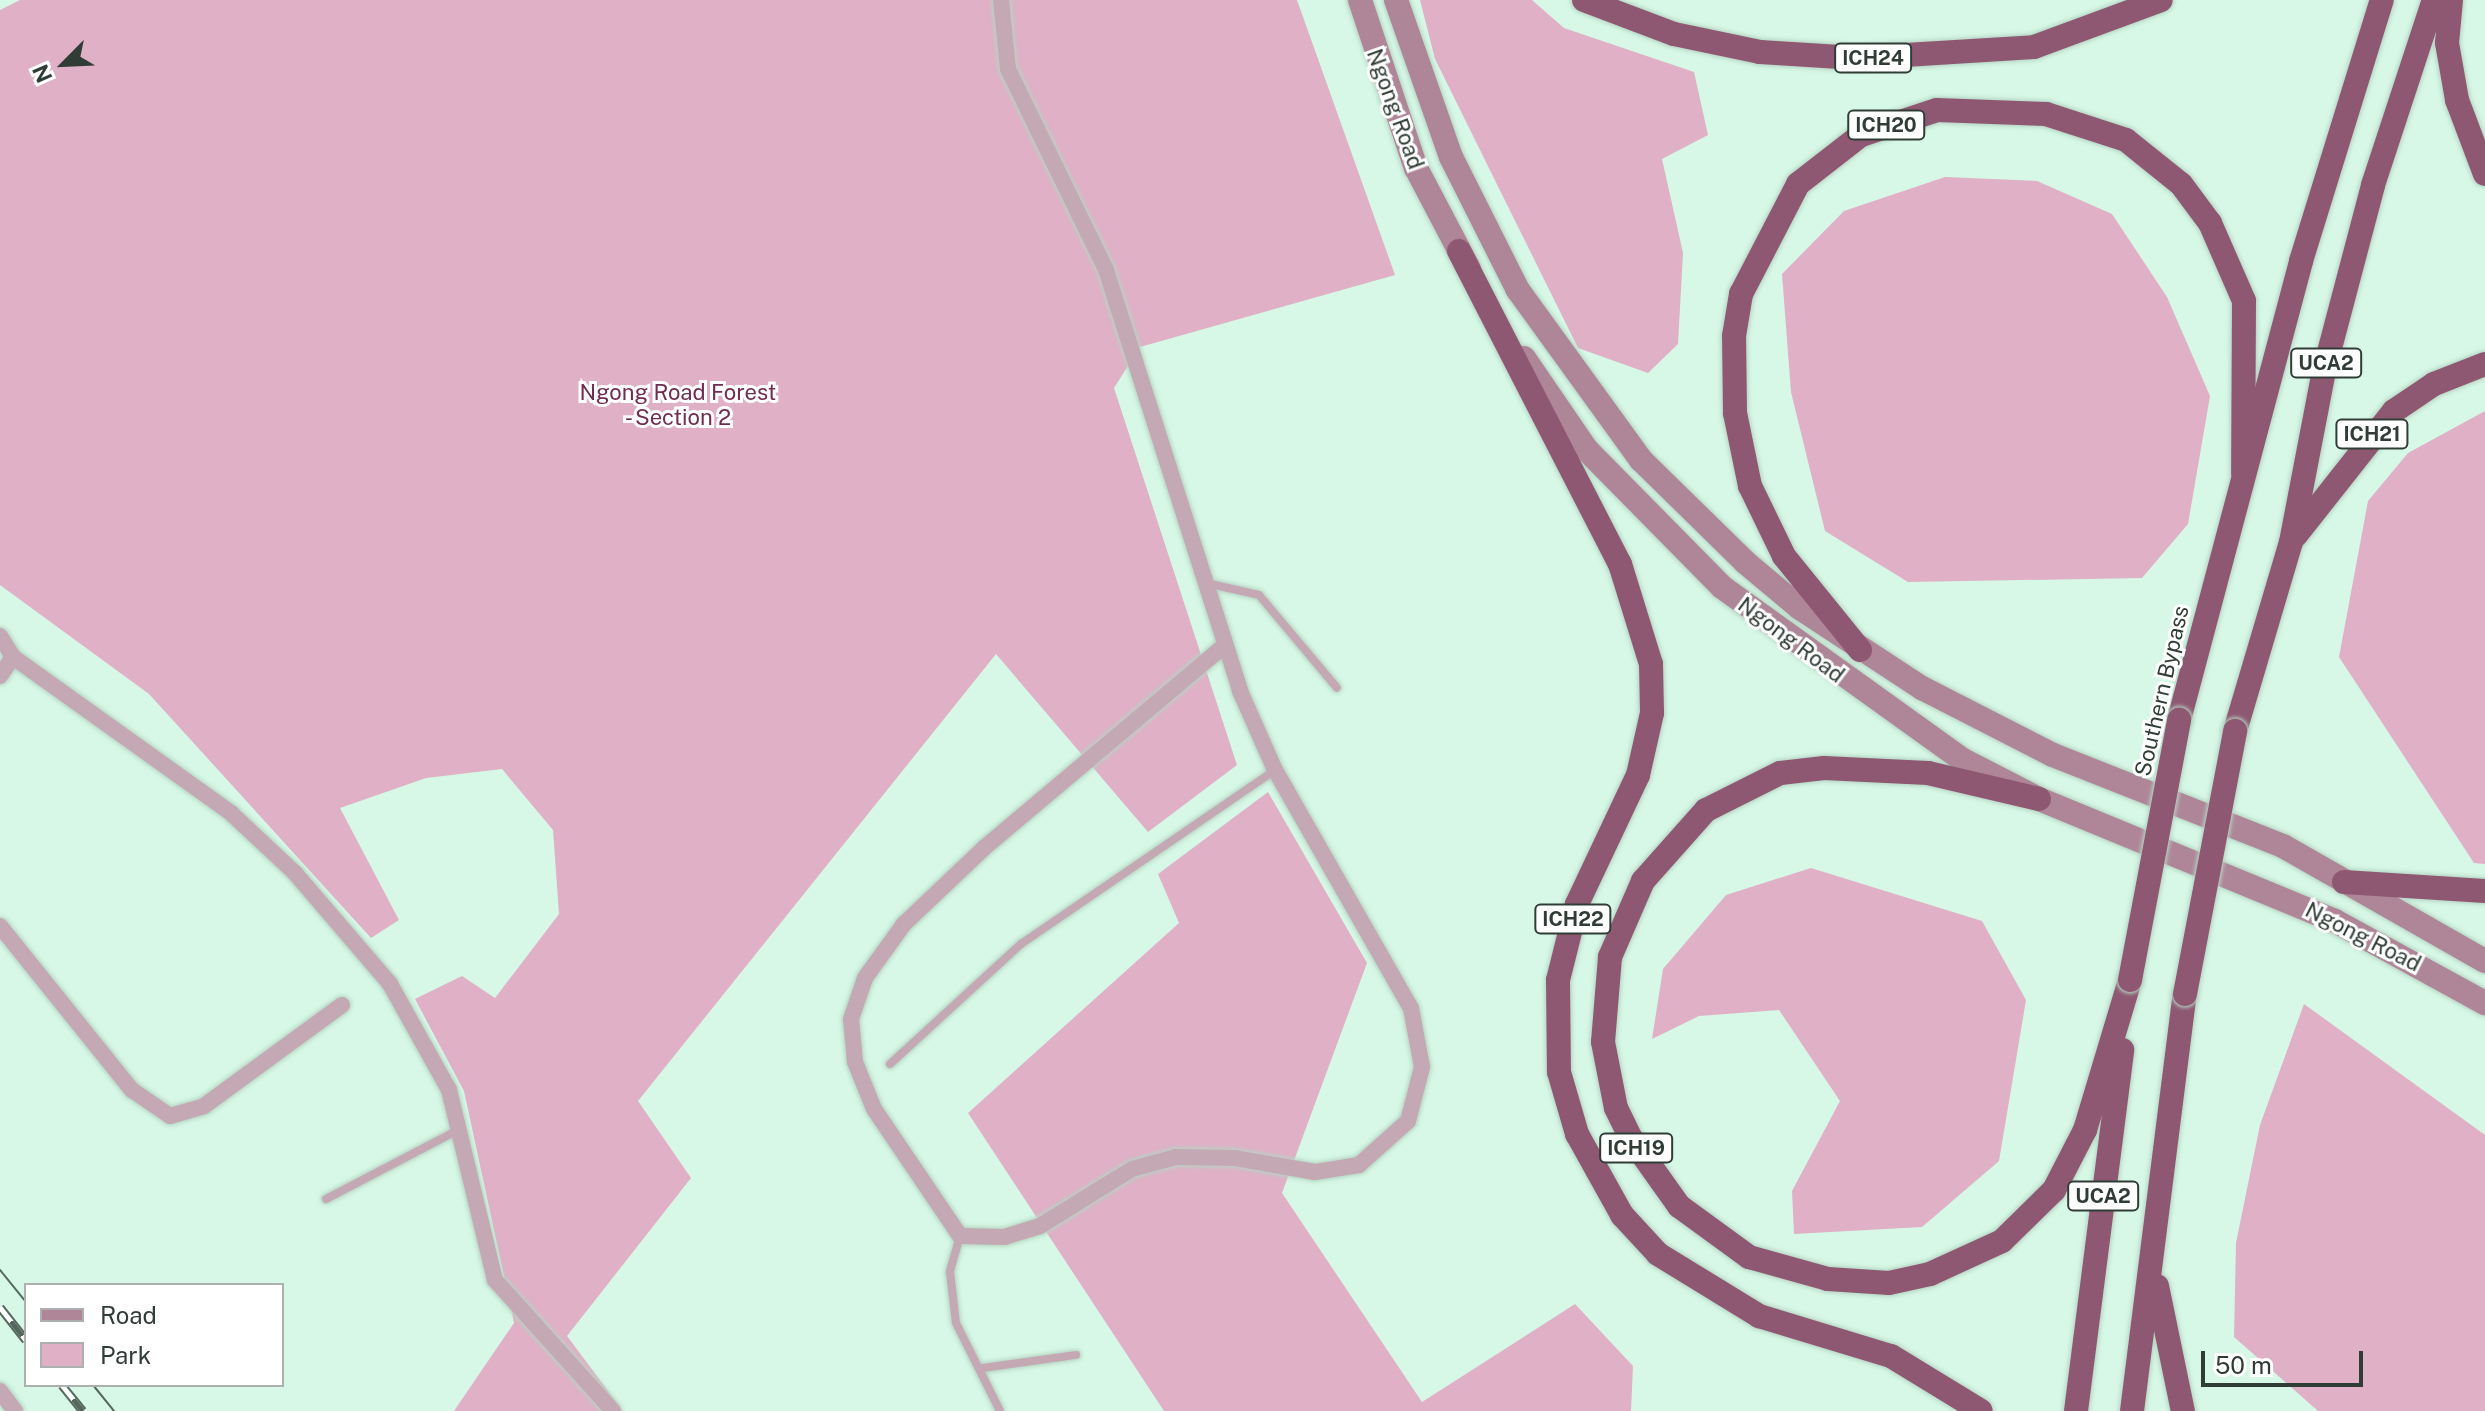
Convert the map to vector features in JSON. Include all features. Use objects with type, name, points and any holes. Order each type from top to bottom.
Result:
[{"type":"highway","name":"ICH24","points":[[1584,0],[1688,37],[1760,52],[1856,58],[2034,47],[2161,0]]},
{"type":"highway","name":"Southern Bypass","points":[[2076,1411],[2130,980],[2179,720],[2243,473],[2382,0]]},
{"type":"highway","name":"UCA2","points":[[2132,1411],[2185,994],[2235,731],[2291,542],[2328,356],[2434,0]]},
{"type":"highway","points":[[2451,0],[2447,43],[2457,100],[2485,174]]},
{"type":"highway","name":"ICH20","points":[[1860,650],[1784,556],[1750,486],[1735,413],[1734,336],[1741,294],[1798,184],[1861,135],[1915,113],[2023,110],[2088,122],[2126,140],[2181,184],[2210,223],[2244,301],[2243,473]]},
{"type":"highway","name":"ICH22","points":[[1459,251],[1620,564],[1651,664],[1652,713],[1638,775],[1577,904],[1558,980],[1559,1072],[1577,1134],[1622,1215],[1658,1254],[1759,1316],[1891,1356],[1981,1411]]},
{"type":"highway","name":"ICH21","points":[[2291,542],[2394,411],[2434,384],[2485,364]]},
{"type":"highway","name":"ICH19","points":[[2039,799],[1928,773],[1836,768],[1780,773],[1706,810],[1643,881],[1610,957],[1603,1042],[1623,1123],[1679,1206],[1749,1257],[1828,1279],[1889,1283],[1930,1274],[2002,1241],[2054,1190],[2085,1130],[2130,980]]},
{"type":"highway","points":[[2344,882],[2485,891]]},
{"type":"highway","points":[[2152,1256],[2164,1344],[2183,1411]]},
{"type":"main road","name":"Ngong Road","points":[[1360,0],[1416,168],[1459,251],[1587,450],[1722,587],[1961,759],[2039,799],[2335,921],[2485,1003]]},
{"type":"main road","name":"Ngong Road","points":[[1396,0],[1480,219],[1575,375],[1683,505],[1800,608],[1860,650],[2053,755],[2283,846],[2485,961]]},
{"type":"street","points":[[1001,0],[1008,69],[1106,270],[1223,647],[1275,770],[1411,1008],[1422,1067],[1408,1121],[1359,1165],[1315,1172],[1235,1158],[1176,1157],[1132,1169],[1040,1226],[991,1239],[960,1236],[874,1109],[855,1062],[851,1019],[865,978],[904,924],[984,848],[1223,647]]},
{"type":"street","points":[[0,636],[13,657],[176,769],[295,873],[390,984],[439,1066],[461,1128],[495,1280],[613,1411]]},
{"type":"street","points":[[0,676],[13,657]]},
{"type":"street","points":[[0,926],[132,1090],[170,1116],[204,1106],[342,1005]]},
{"type":"street","points":[[0,1391],[15,1411]]},
{"type":"lane","points":[[1201,582],[1259,595],[1337,688]]},
{"type":"lane","points":[[890,1064],[1021,944],[1275,770]]},
{"type":"lane","points":[[326,1199],[461,1128]]},
{"type":"lane","points":[[960,1236],[951,1298],[966,1347],[983,1368],[1000,1411]]},
{"type":"lane","points":[[983,1368],[1076,1355]]},
{"type":"green space","name":"Ngong Road Forest - Section 2","points":[[20,0],[1297,0],[1395,275],[1140,347],[1114,388],[1237,765],[1148,832],[996,654],[638,1101],[691,1178],[567,1336],[623,1411],[454,1411],[514,1323],[464,1091],[415,999],[462,976],[495,998],[559,914],[553,830],[502,769],[426,778],[340,808],[399,920],[371,938],[149,694],[0,585],[0,10]]},
{"type":"green space","points":[[1420,0],[1532,0],[1564,28],[1694,72],[1708,135],[1662,159],[1683,253],[1678,344],[1648,373],[1578,348],[1435,59]]},
{"type":"green space","points":[[1945,177],[2037,181],[2112,214],[2167,297],[2210,396],[2188,524],[2142,578],[1908,582],[1825,531],[1791,392],[1782,274],[1844,211]]},
{"type":"green space","points":[[2485,411],[2485,864],[2474,863],[2339,657],[2368,501],[2408,453]]},
{"type":"green space","points":[[1268,792],[1367,963],[1282,1193],[1422,1402],[1575,1304],[1633,1366],[1631,1411],[1164,1411],[968,1113],[1179,923],[1158,874]]},
{"type":"green space","points":[[1811,868],[1982,921],[2026,1000],[1999,1161],[1922,1227],[1794,1234],[1792,1191],[1840,1101],[1779,1010],[1699,1016],[1652,1039],[1663,969],[1726,895]]},
{"type":"green space","points":[[2304,1004],[2485,1135],[2485,1411],[2318,1411],[2234,1337],[2236,1243],[2260,1125]]},
{"type":"tram line","points":[[0,1270],[24,1300]]},
{"type":"tram line","points":[[95,1387],[114,1411]]},
{"type":"railway","points":[[0,1307],[24,1337]]},
{"type":"railway","points":[[64,1387],[83,1411]]}]
